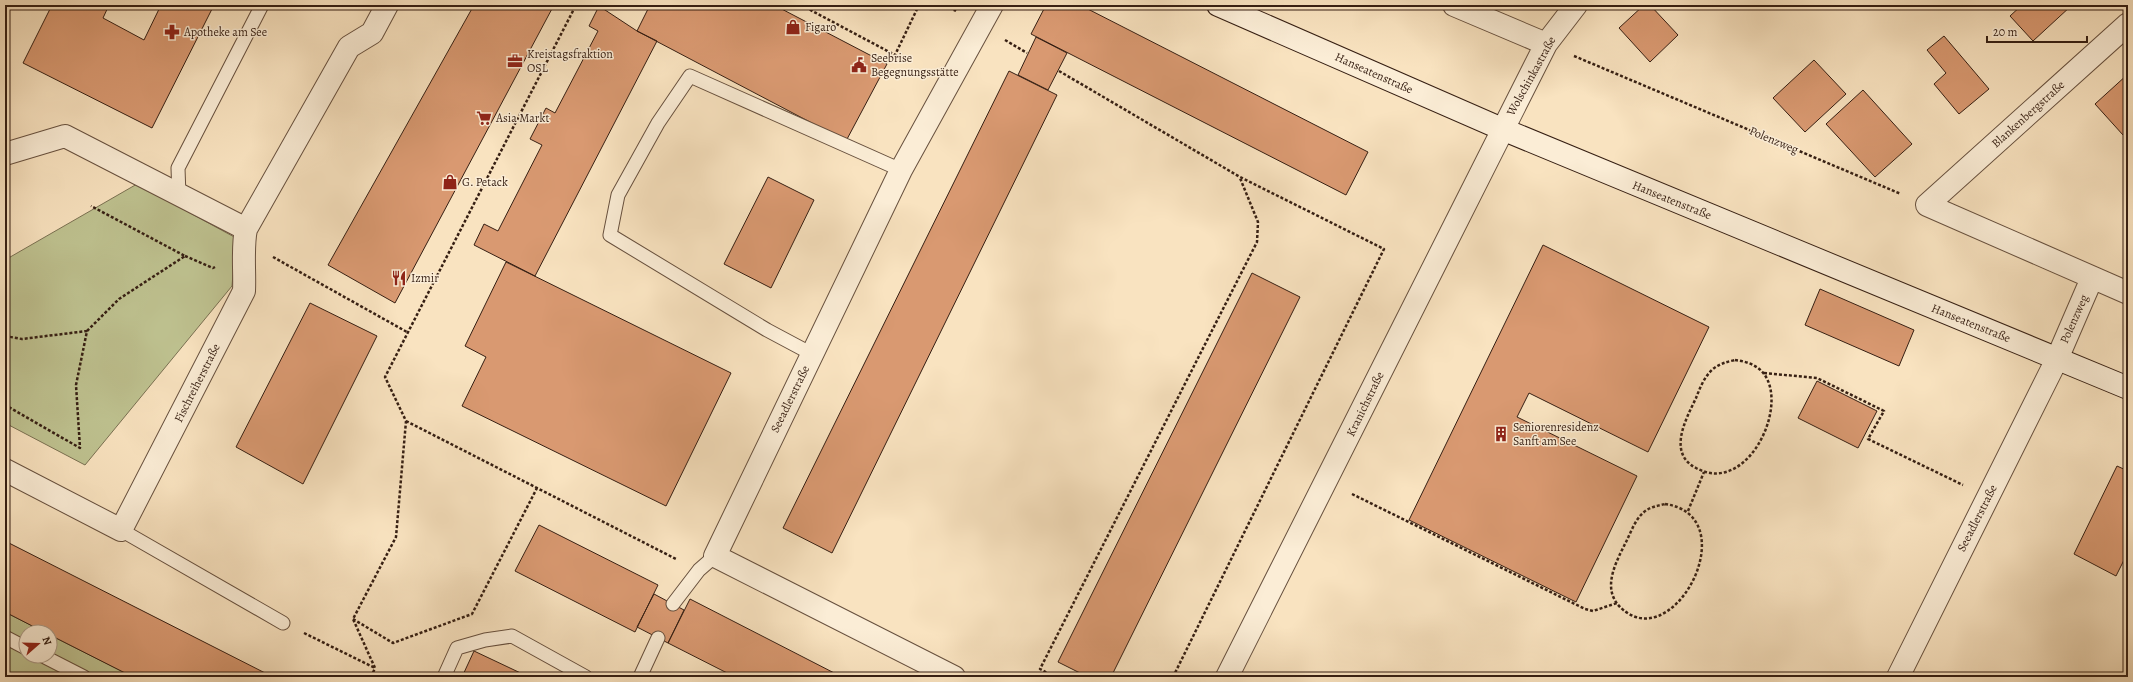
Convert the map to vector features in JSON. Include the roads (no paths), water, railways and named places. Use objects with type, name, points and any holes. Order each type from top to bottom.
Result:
[{"type":"street","name":"Fischreiherstraße","points":[[121,530],[244,291],[245,235],[349,47],[372,33],[387,5]]},
{"type":"street","name":"Seeadlerstraße","points":[[707,563],[812,354],[901,170],[992,5]]},
{"type":"street","name":"Hanseatenstraße","points":[[1218,5],[1502,130],[2128,388]]},
{"type":"street","points":[[1454,5],[1546,44]]},
{"type":"street","name":"Wolschinkastraße","points":[[1502,130],[1546,44],[1576,5]]},
{"type":"street","name":"Blankenbergstraße","points":[[2092,278],[1927,205],[2128,24]]},
{"type":"street","name":"Kranichstraße","points":[[1227,677],[1502,130]]},
{"type":"street","points":[[5,154],[65,136],[179,196],[245,235]]},
{"type":"street","points":[[2092,278],[2124,286]]},
{"type":"street","name":"Polenzweg","points":[[2057,359],[2092,278]]},
{"type":"street","name":"Seeadlerstraße","points":[[1898,677],[2057,359]]},
{"type":"street","points":[[5,470],[121,530]]},
{"type":"street","points":[[707,563],[954,677]]},
{"type":"lane","points":[[179,196],[178,168],[262,5]]},
{"type":"lane","points":[[812,354],[767,330],[610,236],[618,195],[658,123],[690,76],[901,170]]},
{"type":"lane","points":[[121,530],[283,623]]},
{"type":"lane","points":[[673,604],[707,563]]},
{"type":"lane","points":[[444,677],[457,648],[485,640],[512,636],[586,677]]},
{"type":"lane","points":[[5,637],[18,644]]},
{"type":"lane","points":[[640,677],[658,638]]},
{"type":"lane","points":[[58,664],[84,677]]},
{"type":"place","name":"Figaro","points":[[793,27]]},
{"type":"place","name":"Apotheke am See","points":[[172,32]]},
{"type":"place","name":"Kreistagsfraktion OSL","points":[[515,61]]},
{"type":"place","name":"Seebrise Begegnungsstätte","points":[[859,65]]},
{"type":"place","name":"Asia Markt","points":[[484,118]]},
{"type":"place","name":"G. Petack","points":[[450,182]]},
{"type":"place","name":"Izmir","points":[[399,278]]},
{"type":"place","name":"Seniorenresidenz Sanft am See","points":[[1501,434]]}]
